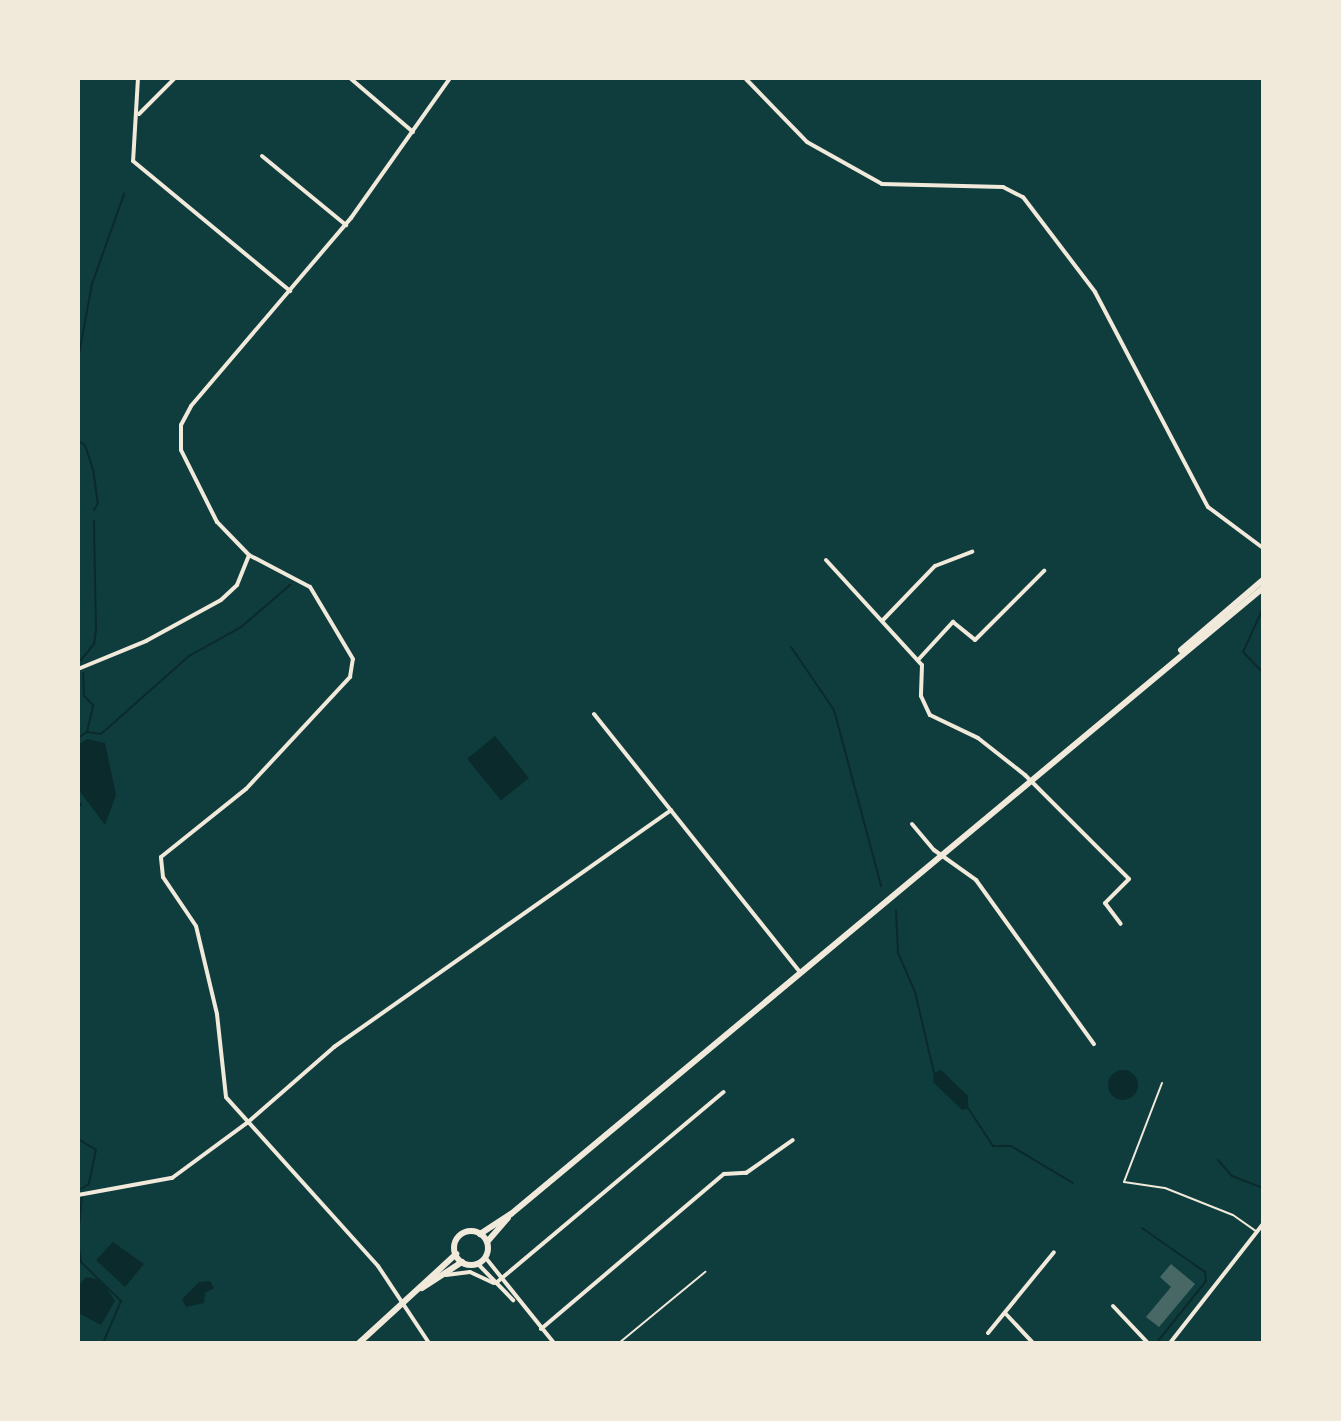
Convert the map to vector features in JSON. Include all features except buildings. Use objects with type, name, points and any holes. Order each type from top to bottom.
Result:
[{"type":"main road","points":[[359,1343],[456,1254],[460,1235],[480,1234],[511,1214],[1029,781],[1263,580]]},
{"type":"main road","points":[[1173,659],[1263,588]]},
{"type":"main road","points":[[421,1289],[462,1262],[477,1263],[485,1257],[487,1242],[511,1214]]},
{"type":"main road","points":[[480,1234],[487,1242]]},
{"type":"main road","points":[[456,1254],[462,1262]]},
{"type":"street","points":[[138,78],[139,114],[132,157],[137,165],[290,291]]},
{"type":"street","points":[[139,114],[175,78]]},
{"type":"street","points":[[350,78],[413,132]]},
{"type":"street","points":[[429,1343],[405,1303],[226,1097],[217,1014],[196,926],[163,877],[161,857],[246,789],[350,677],[353,659],[310,587],[249,555],[217,522],[181,450],[181,425],[191,406],[346,225],[450,78]]},
{"type":"street","points":[[745,78],[807,142],[882,184],[1003,187],[1023,197],[1095,292],[1208,507],[1262,546]]},
{"type":"street","points":[[262,156],[346,225]]},
{"type":"street","points":[[883,620],[935,566],[972,552]]},
{"type":"street","points":[[78,669],[146,641],[221,600],[237,585],[249,555]]},
{"type":"street","points":[[826,560],[922,665],[921,696],[930,715],[978,738],[1029,781],[1129,879],[1105,903],[1121,924]]},
{"type":"street","points":[[917,660],[953,622],[975,640],[1044,571]]},
{"type":"street","points":[[594,714],[800,972]]},
{"type":"street","points":[[78,1195],[172,1178],[247,1123],[334,1047],[671,810]]},
{"type":"street","points":[[912,824],[940,855],[976,880],[1094,1044]]},
{"type":"street","points":[[498,1282],[724,1092]]},
{"type":"street","points":[[541,1329],[724,1174],[746,1173],[793,1140]]},
{"type":"street","points":[[1170,1343],[1263,1224]]},
{"type":"street","points":[[988,1333],[1054,1252]]},
{"type":"street","points":[[485,1257],[498,1282]]},
{"type":"street","points":[[477,1263],[554,1343]]},
{"type":"street","points":[[443,1276],[476,1273],[498,1282]]},
{"type":"street","points":[[1113,1306],[1148,1343]]},
{"type":"street","points":[[1005,1313],[1033,1343]]},
{"type":"lane","points":[[1162,1083],[1124,1182],[1165,1188],[1233,1215],[1257,1232]]},
{"type":"lane","points":[[619,1343],[705,1272]]},
{"type":"water","points":[[495,736],[529,778],[501,801],[467,759]]},
{"type":"water","points":[[87,739],[105,743],[116,795],[105,825],[78,789],[78,745]]},
{"type":"water","points":[[941,1070],[968,1096],[968,1108],[962,1110],[933,1082],[934,1073]]},
{"type":"water","points":[[1123,1070],[1129,1071],[1137,1079],[1137,1091],[1129,1099],[1123,1100],[1117,1099],[1109,1091],[1108,1085],[1109,1079],[1117,1071]]},
{"type":"water","points":[[113,1242],[144,1264],[125,1287],[96,1260]]},
{"type":"water","points":[[86,1277],[101,1280],[115,1301],[101,1325],[78,1313],[78,1286]]},
{"type":"water","points":[[210,1281],[214,1288],[205,1293],[204,1303],[186,1307],[182,1299],[199,1282]]},
{"type":"waterway","points":[[78,360],[92,284],[124,194]]},
{"type":"waterway","points":[[78,441],[85,445],[93,469],[98,503],[94,510]]},
{"type":"waterway","points":[[81,660],[94,644],[96,630],[94,521]]},
{"type":"waterway","points":[[87,732],[101,734],[189,656],[241,627],[290,585]]},
{"type":"waterway","points":[[1263,608],[1243,652],[1263,673]]},
{"type":"waterway","points":[[791,647],[834,710],[881,886]]},
{"type":"waterway","points":[[78,738],[87,732],[93,705],[84,696],[83,673]]},
{"type":"waterway","points":[[78,801],[81,805]]},
{"type":"waterway","points":[[896,910],[898,953],[915,992],[934,1073]]},
{"type":"waterway","points":[[968,1108],[993,1146],[1011,1146],[1073,1183]]},
{"type":"waterway","points":[[78,1139],[96,1150],[89,1184],[81,1189]]},
{"type":"waterway","points":[[1218,1160],[1232,1176],[1263,1188]]},
{"type":"waterway","points":[[78,1238],[82,1196]]},
{"type":"waterway","points":[[1142,1228],[1205,1272],[1206,1281],[1158,1341]]},
{"type":"waterway","points":[[78,1242],[81,1262],[121,1301],[103,1343]]}]
